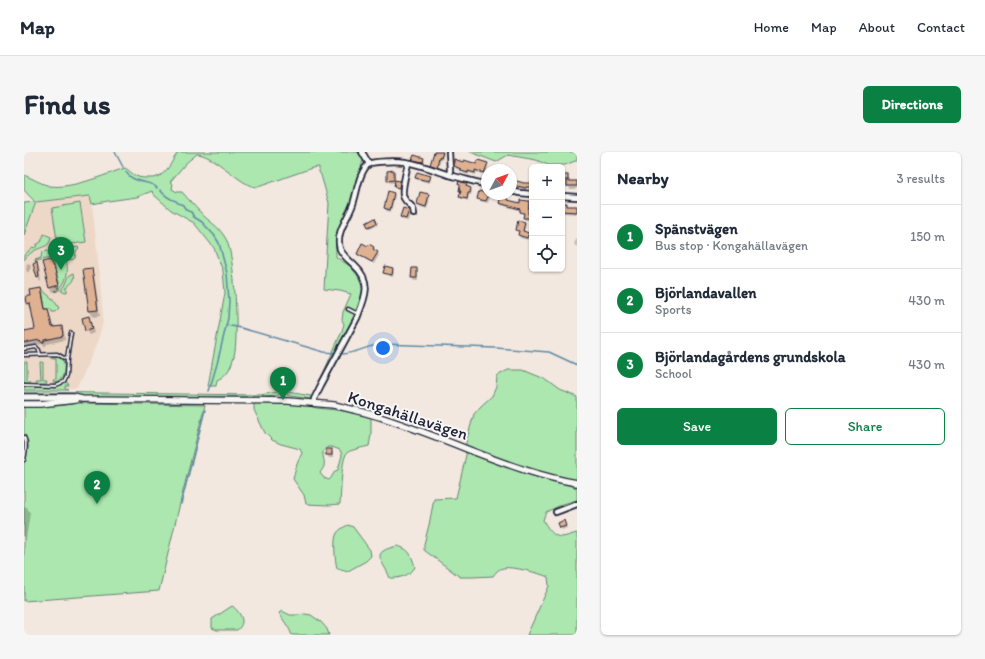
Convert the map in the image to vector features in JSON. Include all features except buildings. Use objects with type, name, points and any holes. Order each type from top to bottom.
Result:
[{"type":"street","points":[[362,152],[369,164]]},
{"type":"street","points":[[449,152],[449,175]]},
{"type":"street","points":[[314,402],[321,385],[358,314],[366,294],[366,284],[359,270],[343,255],[341,251],[339,236],[343,224],[353,205],[364,171],[369,164],[373,162],[408,163],[481,183]]},
{"type":"street","points":[[408,163],[402,193],[404,198],[413,208],[414,214]]},
{"type":"street","points":[[517,192],[529,194]]},
{"type":"street","points":[[565,196],[577,197]]},
{"type":"street","name":"Kongahällavägen","points":[[24,397],[73,397],[82,399]]},
{"type":"street","name":"Kongahällavägen","points":[[24,404],[40,404],[82,399],[256,400],[314,402],[344,407],[380,417],[514,467],[552,478],[577,483]]},
{"type":"street","points":[[556,512],[577,504]]},
{"type":"lane","points":[[348,310],[358,314]]},
{"type":"lane","points":[[24,384],[55,385],[65,379],[71,333]]},
{"type":"lane","points":[[24,349],[36,347],[40,354]]},
{"type":"lane","points":[[24,355],[57,354],[67,358]]},
{"type":"lane","points":[[24,438],[26,441],[24,460]]},
{"type":"shaded area","points":[[90,196],[96,239],[103,315],[103,322],[95,348],[77,389],[24,389],[24,235],[29,220],[36,202]]},
{"type":"green space","points":[[178,152],[358,152],[363,160],[352,201],[338,231],[336,240],[336,257],[350,266],[358,276],[362,285],[363,295],[349,329],[322,376],[342,331],[344,324],[342,320],[343,312],[351,294],[324,289],[329,203],[319,172],[319,167],[256,187],[243,182],[210,158],[197,154],[186,163],[170,182],[173,184],[172,189],[177,192],[182,192],[205,217],[219,229],[226,239],[229,248],[234,278],[236,315],[235,346],[234,356],[230,367],[224,376],[217,380],[216,386],[208,386],[225,293],[223,271],[214,248],[194,223],[171,210],[153,194],[152,191],[137,197],[92,204],[90,196],[36,202],[24,235],[24,203],[35,202],[24,190],[24,175],[50,186],[68,185],[88,181],[125,168],[139,177],[155,178],[170,166]]},
{"type":"green space","points":[[470,152],[577,152],[577,161],[565,165],[546,164],[536,160],[508,155],[496,162]]},
{"type":"green space","points":[[80,203],[86,242],[58,246],[52,208]]},
{"type":"green space","points":[[44,234],[51,237],[49,243],[31,253],[24,260],[24,255],[41,242]]},
{"type":"green space","points":[[79,248],[76,251],[75,258],[72,260],[67,258],[60,250]]},
{"type":"green space","points":[[54,250],[64,257],[67,263],[67,276],[61,288],[56,292],[55,291],[60,286],[52,259],[58,261],[61,257],[55,252],[58,255],[54,259],[51,257],[50,253]]},
{"type":"green space","points":[[42,252],[49,252],[49,256],[51,258],[35,261],[41,258]]},
{"type":"green space","points":[[74,273],[74,279],[67,287],[67,292],[61,291],[69,276]]},
{"type":"green space","points":[[42,290],[53,299],[59,308],[55,312],[52,312],[51,309],[45,309]]},
{"type":"green space","points":[[50,356],[58,357],[64,363],[62,377],[54,382],[53,379],[56,379],[56,358],[50,358]]},
{"type":"green space","points":[[24,362],[27,362],[27,379],[31,380],[29,382],[24,382]]},
{"type":"green space","points":[[40,362],[43,362],[43,379],[47,379],[46,382],[38,382],[36,379],[41,379]]},
{"type":"green space","points":[[508,370],[523,370],[545,379],[560,390],[577,397],[577,480],[573,480],[574,487],[577,488],[577,500],[563,504],[546,512],[543,520],[550,531],[558,537],[565,537],[577,533],[577,635],[527,635],[549,586],[548,577],[526,570],[503,568],[496,572],[493,576],[460,577],[424,550],[434,499],[456,498],[466,455],[466,442],[474,414],[492,396],[496,387],[497,376]]},
{"type":"green space","points":[[65,382],[68,386],[65,386],[65,389],[68,390],[24,390],[24,386],[50,386]]},
{"type":"green space","points":[[283,391],[286,392],[276,396],[263,397],[79,396],[24,394],[24,392],[260,395]]},
{"type":"green space","points":[[288,392],[312,397],[310,399],[290,396],[287,395]]},
{"type":"green space","points":[[80,403],[205,405],[159,591],[24,601],[24,406],[56,406]]},
{"type":"green space","points":[[254,403],[306,405],[317,408],[345,411],[371,418],[371,435],[369,446],[348,452],[344,460],[340,504],[306,504],[304,495],[293,479],[302,453],[300,449],[272,440],[265,433],[254,410]],"holes":[[[328,447],[340,450],[342,455],[338,470],[335,471],[329,480],[324,478],[320,473],[324,466],[323,451]]]},
{"type":"green space","points":[[348,525],[353,527],[370,550],[371,556],[366,561],[348,571],[337,568],[335,545],[337,533]]},
{"type":"green space","points":[[398,546],[410,553],[415,567],[411,572],[404,576],[390,578],[380,558],[380,554],[389,548]]},
{"type":"green space","points":[[232,606],[240,615],[242,620],[239,629],[217,630],[212,628],[212,619]]},
{"type":"green space","points":[[282,611],[290,615],[311,615],[321,622],[327,629],[329,635],[292,635],[279,613]]},
{"type":"waterway","points":[[115,152],[123,167]]},
{"type":"waterway","points":[[126,172],[134,179],[157,188]]},
{"type":"waterway","points":[[160,190],[167,197],[183,205],[186,210],[191,212],[194,217],[202,222],[214,235],[219,243],[227,273],[229,301],[228,318],[209,391]]},
{"type":"waterway","points":[[226,325],[324,352],[335,353]]},
{"type":"waterway","points":[[343,354],[381,344],[496,348],[549,352],[577,365]]},
{"type":"waterway","points":[[181,504],[205,410]]},
{"type":"place","name":"Björlandagårdens grundskola","points":[[61,270]]},
{"type":"place","name":"Spänstvägen","points":[[283,400]]},
{"type":"place","name":"Björlandavallen","points":[[97,504]]}]
